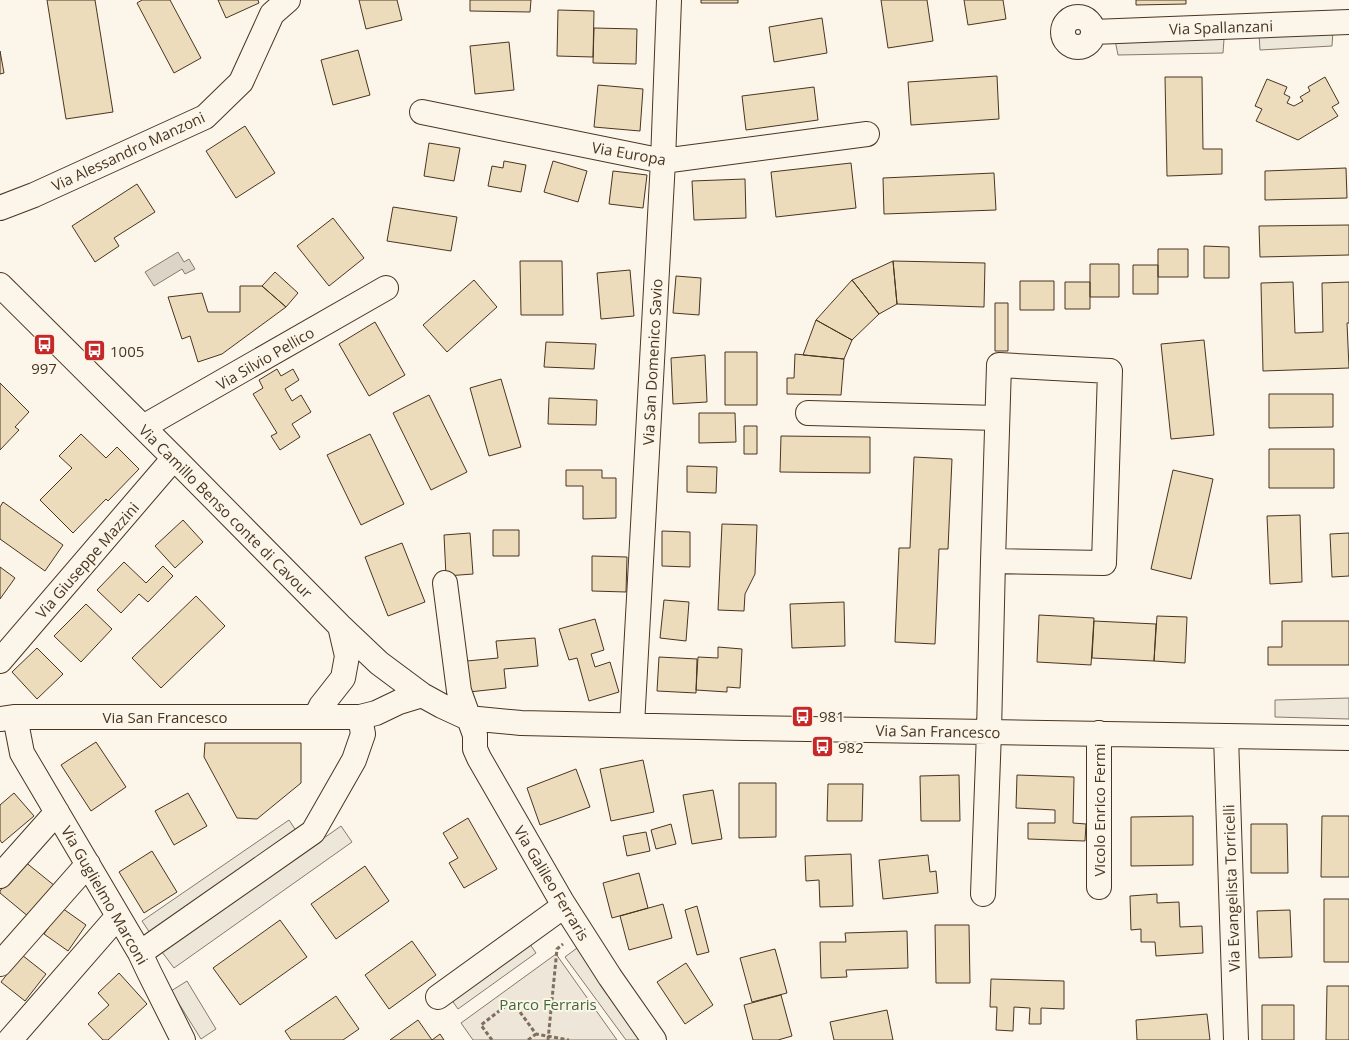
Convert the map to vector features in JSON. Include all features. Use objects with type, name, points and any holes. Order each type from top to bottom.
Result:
[{"type":"street","name":"Via Alessandro Manzoni","points":[[0,208],[34,195],[205,117],[242,82],[272,14],[288,0]]},
{"type":"street","name":"Via San Domenico Savio","points":[[632,724],[663,161],[669,0]]},
{"type":"street","name":"Via Spallanzani","points":[[1094,32],[1349,22]]},
{"type":"street","name":"Via Europa","points":[[422,112],[663,161],[867,134]]},
{"type":"street","name":"Via Camillo Benso conte di Cavour","points":[[0,285],[379,663],[422,695],[468,718]]},
{"type":"street","name":"Via Silvio Pellico","points":[[143,427],[386,288]]},
{"type":"street","points":[[983,894],[992,561],[1000,365],[1110,371],[1104,564],[992,561]]},
{"type":"street","points":[[808,413],[997,418]]},
{"type":"street","name":"Via Giuseppe Mazzini","points":[[0,661],[174,458]]},
{"type":"street","name":"Via Galileo Ferraris","points":[[445,583],[459,691],[475,735],[475,749],[479,758],[564,906],[654,1040]]},
{"type":"street","points":[[316,716],[321,706],[343,678],[347,656],[340,626]]},
{"type":"street","name":"Via San Francesco","points":[[5,724],[86,718],[360,717],[376,713],[399,702],[422,695]]},
{"type":"street","points":[[140,953],[314,832],[354,760],[363,734],[360,717]]},
{"type":"street","name":"Via San Francesco","points":[[468,718],[521,723],[1349,738]]},
{"type":"street","name":"Via Guglielmo Marconi","points":[[5,724],[17,732],[22,753],[140,953],[183,1040]]},
{"type":"street","name":"Vicolo Enrico Fermi","points":[[1099,734],[1099,887]]},
{"type":"street","name":"Via Evangelista Torricelli","points":[[1226,736],[1236,1040]]},
{"type":"street","points":[[0,876],[57,812]]},
{"type":"street","points":[[0,964],[88,864]]},
{"type":"street","points":[[438,997],[564,906]]},
{"type":"street","points":[[10,1040],[118,916]]},
{"type":"path","points":[[548,1038],[557,949],[579,930]]},
{"type":"path","points":[[492,1040],[481,1025],[512,1001],[536,1034],[548,1038],[569,1040]]},
{"type":"path","points":[[528,1040],[536,1034]]},
{"type":"green space","name":"Parco Ferraris","points":[[556,954],[617,1040],[473,1040],[461,1023]]},
{"type":"shaded area","points":[[1333,31],[1332,46],[1260,50],[1259,34]]},
{"type":"shaded area","points":[[1224,39],[1223,53],[1118,55],[1115,40]]},
{"type":"shaded area","points":[[178,252],[184,262],[189,259],[195,269],[185,274],[182,269],[154,286],[145,272]]},
{"type":"shaded area","points":[[1349,698],[1349,719],[1275,717],[1275,700]]},
{"type":"shaded area","points":[[289,820],[299,835],[152,936],[142,921]]},
{"type":"shaded area","points":[[341,826],[352,842],[174,968],[162,952]]},
{"type":"shaded area","points":[[527,940],[536,953],[458,1009],[449,996]]},
{"type":"shaded area","points":[[577,948],[645,1040],[626,1040],[565,957]]},
{"type":"shaded area","points":[[187,981],[216,1029],[201,1039],[171,991]]},
{"type":"building","points":[[47,0],[95,0],[113,112],[66,119]]},
{"type":"building","points":[[142,0],[170,0],[201,58],[174,73],[137,3]]},
{"type":"building","points":[[218,0],[258,0],[259,3],[226,18]]},
{"type":"building","points":[[359,0],[397,0],[402,20],[366,29]]},
{"type":"building","points":[[470,0],[531,0],[530,12],[470,11]]},
{"type":"building","points":[[701,0],[738,0],[738,3],[701,3]]},
{"type":"building","points":[[881,0],[927,0],[933,41],[888,48]]},
{"type":"building","points":[[964,0],[1003,0],[1006,19],[968,25]]},
{"type":"building","points":[[1136,0],[1186,0],[1186,4],[1136,5]]},
{"type":"building","points":[[558,10],[594,11],[593,57],[557,56]]},
{"type":"building","points":[[822,18],[827,53],[774,62],[769,27]]},
{"type":"building","points":[[594,28],[637,29],[636,64],[593,63]]},
{"type":"building","points":[[509,42],[514,90],[475,94],[470,46]]},
{"type":"building","points":[[358,50],[370,95],[333,105],[321,60]]},
{"type":"building","points":[[0,51],[4,73],[0,74]]},
{"type":"building","points":[[997,76],[999,119],[911,125],[908,82]]},
{"type":"building","points":[[1165,77],[1202,77],[1203,149],[1222,149],[1222,174],[1167,176]]},
{"type":"building","points":[[1325,77],[1339,103],[1332,107],[1338,116],[1298,140],[1256,121],[1262,109],[1255,106],[1267,79],[1287,87],[1284,94],[1290,97],[1287,103],[1294,106],[1303,101],[1300,97],[1310,91],[1308,87]]},
{"type":"building","points":[[598,85],[643,89],[640,131],[594,127]]},
{"type":"building","points":[[814,87],[818,120],[746,130],[742,96]]},
{"type":"building","points":[[245,126],[275,173],[236,198],[206,151]]},
{"type":"building","points":[[429,143],[460,148],[454,181],[424,176]]},
{"type":"building","points":[[504,161],[526,165],[521,192],[488,186],[492,166],[503,168]]},
{"type":"building","points":[[553,161],[587,171],[578,202],[544,192]]},
{"type":"building","points":[[851,163],[856,208],[776,217],[771,172]]},
{"type":"building","points":[[1346,168],[1347,198],[1265,200],[1265,171]]},
{"type":"building","points":[[613,171],[647,175],[643,208],[609,204]]},
{"type":"building","points":[[994,173],[996,210],[884,214],[883,178]]},
{"type":"building","points":[[745,179],[746,218],[694,220],[692,181]]},
{"type":"building","points":[[137,184],[155,212],[114,238],[119,246],[95,262],[72,226]]},
{"type":"building","points":[[393,207],[457,217],[451,251],[387,241]]},
{"type":"building","points":[[333,218],[364,258],[329,286],[297,246]]},
{"type":"building","points":[[1349,225],[1349,255],[1260,257],[1259,226]]},
{"type":"building","points":[[1204,246],[1229,247],[1229,278],[1204,278]]},
{"type":"building","points":[[1158,249],[1188,249],[1188,277],[1158,277]]},
{"type":"building","points":[[520,261],[562,261],[563,315],[521,315]]},
{"type":"building","points":[[893,261],[897,304],[879,314],[852,280]]},
{"type":"building","points":[[893,261],[985,263],[984,307],[897,304]]},
{"type":"building","points":[[1090,264],[1119,264],[1119,297],[1090,297]]},
{"type":"building","points":[[1133,265],[1158,265],[1158,294],[1133,294]]},
{"type":"building","points":[[630,270],[634,316],[601,319],[597,273]]},
{"type":"building","points":[[275,272],[298,293],[286,307],[262,286]]},
{"type":"building","points":[[676,276],[701,278],[699,315],[673,313]]},
{"type":"building","points":[[474,280],[497,307],[447,352],[423,325]]},
{"type":"building","points":[[852,280],[879,314],[852,340],[816,320]]},
{"type":"building","points":[[1020,281],[1054,281],[1054,310],[1020,310]]},
{"type":"building","points":[[1065,282],[1090,282],[1090,309],[1065,309]]},
{"type":"building","points":[[1293,282],[1295,333],[1323,332],[1322,283],[1349,282],[1349,323],[1347,323],[1349,368],[1263,371],[1261,283]]},
{"type":"building","points":[[240,286],[262,286],[286,307],[222,354],[198,362],[190,336],[182,339],[168,297],[202,293],[208,312],[240,312]]},
{"type":"building","points":[[995,303],[1008,303],[1008,351],[995,351]]},
{"type":"building","points":[[816,320],[852,340],[844,359],[803,355]]},
{"type":"building","points":[[375,322],[405,375],[369,396],[339,344]]},
{"type":"building","points":[[1204,340],[1214,435],[1171,439],[1161,344]]},
{"type":"building","points":[[546,342],[596,344],[594,369],[544,367]]},
{"type":"building","points":[[725,352],[757,352],[757,405],[725,405]]},
{"type":"building","points":[[795,354],[844,359],[841,395],[787,394],[787,378],[794,378]]},
{"type":"building","points":[[705,355],[707,402],[673,404],[671,358]]},
{"type":"building","points":[[277,369],[281,376],[293,369],[299,380],[285,389],[292,401],[301,395],[311,412],[292,424],[300,437],[280,450],[271,436],[277,433],[253,394],[263,388],[259,380]]},
{"type":"building","points":[[501,379],[521,447],[489,456],[470,388]]},
{"type":"building","points":[[0,383],[29,412],[15,427],[19,430],[0,450]]},
{"type":"building","points":[[1269,394],[1333,394],[1333,427],[1269,428]]},
{"type":"building","points":[[429,395],[467,472],[431,490],[393,413]]},
{"type":"building","points":[[549,398],[597,400],[596,425],[548,424]]},
{"type":"building","points":[[699,413],[735,413],[736,442],[699,443]]},
{"type":"building","points":[[744,426],[757,426],[757,454],[744,454]]},
{"type":"building","points":[[81,434],[106,458],[117,447],[139,469],[73,533],[40,500],[72,468],[59,456]]},
{"type":"building","points":[[370,434],[404,504],[361,525],[327,455]]},
{"type":"building","points":[[781,436],[870,437],[870,473],[780,472]]},
{"type":"building","points":[[1269,449],[1334,449],[1334,488],[1269,488]]},
{"type":"building","points":[[914,457],[952,459],[948,549],[939,549],[935,644],[895,642],[899,548],[910,548]]},
{"type":"building","points":[[687,466],[717,467],[716,493],[687,492]]},
{"type":"building","points":[[566,470],[602,470],[602,478],[616,478],[616,518],[583,519],[583,486],[566,486]]},
{"type":"building","points":[[1173,470],[1213,479],[1191,579],[1151,569]]},
{"type":"building","points":[[3,502],[63,545],[45,571],[0,539],[0,507]]},
{"type":"building","points":[[1300,515],[1302,582],[1270,584],[1267,516]]},
{"type":"building","points":[[183,520],[203,542],[175,568],[155,546]]},
{"type":"building","points":[[722,524],[757,525],[755,574],[745,594],[744,611],[718,610]]},
{"type":"building","points":[[493,530],[519,530],[519,556],[493,556]]},
{"type":"building","points":[[662,531],[690,532],[690,567],[662,566]]},
{"type":"building","points":[[470,533],[473,574],[446,576],[444,535]]},
{"type":"building","points":[[1349,533],[1349,576],[1332,577],[1330,534]]},
{"type":"building","points":[[402,543],[425,602],[388,616],[365,557]]},
{"type":"building","points":[[592,556],[627,557],[626,592],[592,591]]},
{"type":"building","points":[[124,562],[146,583],[163,566],[173,576],[148,602],[139,594],[121,613],[97,590]]},
{"type":"building","points":[[0,567],[15,578],[0,599]]},
{"type":"building","points":[[196,596],[225,626],[161,688],[132,658]]},
{"type":"building","points":[[664,600],[689,602],[686,641],[660,638]]},
{"type":"building","points":[[844,602],[845,646],[792,648],[790,604]]},
{"type":"building","points":[[86,604],[112,629],[81,662],[54,636]]},
{"type":"building","points":[[1039,615],[1094,618],[1091,665],[1037,662]]},
{"type":"building","points":[[1157,616],[1187,617],[1185,663],[1154,661]]},
{"type":"building","points":[[595,619],[604,650],[591,654],[595,667],[610,662],[619,692],[589,701],[577,658],[569,660],[559,629]]},
{"type":"building","points":[[1094,621],[1156,624],[1154,661],[1092,658]]},
{"type":"building","points":[[1282,621],[1349,621],[1349,665],[1268,665],[1268,647],[1282,647]]},
{"type":"building","points":[[535,638],[538,666],[504,669],[506,688],[469,692],[467,661],[498,658],[496,641]]},
{"type":"building","points":[[718,647],[742,649],[740,688],[727,687],[727,692],[696,690],[698,657],[718,658]]},
{"type":"building","points":[[37,648],[63,674],[37,699],[12,672]]},
{"type":"building","points":[[659,657],[697,659],[696,693],[657,691]]},
{"type":"building","points":[[96,742],[126,787],[91,811],[61,765]]},
{"type":"building","points":[[205,743],[301,743],[301,783],[257,819],[237,818],[204,757]]},
{"type":"building","points":[[643,760],[654,812],[611,821],[600,769]]},
{"type":"building","points":[[576,769],[590,807],[540,825],[527,788]]},
{"type":"building","points":[[959,775],[960,821],[921,821],[920,776]]},
{"type":"building","points":[[1017,775],[1074,777],[1073,823],[1086,824],[1085,841],[1028,839],[1028,823],[1055,823],[1055,810],[1016,808]]},
{"type":"building","points":[[739,783],[776,783],[776,837],[739,838]]},
{"type":"building","points":[[828,784],[863,784],[862,821],[827,821]]},
{"type":"building","points":[[713,790],[722,839],[692,844],[683,795]]},
{"type":"building","points":[[14,793],[34,816],[2,843],[0,840],[0,805]]},
{"type":"building","points":[[188,793],[207,826],[174,845],[155,811]]},
{"type":"building","points":[[1193,816],[1193,865],[1131,866],[1131,817]]},
{"type":"building","points":[[1322,816],[1349,816],[1349,877],[1321,877]]},
{"type":"building","points":[[468,818],[497,869],[464,888],[449,863],[458,858],[443,833]]},
{"type":"building","points":[[671,824],[676,844],[656,849],[651,830]]},
{"type":"building","points":[[1251,824],[1287,824],[1288,873],[1251,873]]},
{"type":"building","points":[[646,832],[650,851],[627,856],[623,836]]},
{"type":"building","points":[[152,851],[177,892],[144,913],[119,872]]},
{"type":"building","points":[[851,854],[853,906],[820,907],[819,880],[806,881],[805,856]]},
{"type":"building","points":[[928,855],[930,872],[936,871],[938,893],[883,899],[879,860]]},
{"type":"building","points":[[24,861],[55,886],[29,917],[0,893]]},
{"type":"building","points":[[365,866],[389,901],[336,939],[311,904]]},
{"type":"building","points":[[639,873],[648,908],[612,918],[603,883]]},
{"type":"building","points":[[1157,894],[1157,903],[1179,902],[1180,927],[1202,926],[1203,953],[1156,956],[1155,942],[1141,942],[1141,929],[1131,930],[1130,896]]},
{"type":"building","points":[[1324,899],[1349,899],[1349,962],[1324,962]]},
{"type":"building","points":[[663,904],[672,938],[629,950],[620,916]]},
{"type":"building","points":[[697,906],[709,952],[697,955],[685,910]]},
{"type":"building","points":[[62,908],[86,925],[68,951],[44,934]]},
{"type":"building","points":[[1290,910],[1292,957],[1259,958],[1257,911]]},
{"type":"building","points":[[280,920],[307,957],[240,1005],[213,968]]},
{"type":"building","points":[[935,925],[969,925],[970,983],[936,983]]},
{"type":"building","points":[[907,931],[908,968],[846,970],[847,977],[821,978],[820,942],[846,942],[845,933]]},
{"type":"building","points":[[412,941],[436,975],[389,1009],[365,975]]},
{"type":"building","points":[[775,949],[787,993],[752,1002],[740,958]]},
{"type":"building","points":[[22,955],[46,974],[25,1001],[1,982]]},
{"type":"building","points":[[686,963],[713,1005],[685,1024],[657,982]]},
{"type":"building","points":[[119,973],[147,1004],[108,1040],[103,1040],[88,1024],[109,1005],[98,993]]},
{"type":"building","points":[[991,979],[1064,981],[1064,1009],[1041,1008],[1041,1024],[1029,1024],[1030,1008],[1014,1007],[1013,1031],[996,1030],[997,1007],[990,1007]]},
{"type":"building","points":[[1327,986],[1349,986],[1349,1040],[1326,1040]]},
{"type":"building","points":[[781,995],[792,1036],[778,1040],[753,1040],[744,1005]]},
{"type":"building","points":[[336,996],[359,1029],[343,1040],[291,1040],[285,1031]]},
{"type":"building","points":[[1262,1005],[1294,1005],[1294,1040],[1262,1040]]},
{"type":"building","points":[[887,1010],[893,1040],[834,1040],[830,1022]]},
{"type":"building","points":[[1207,1014],[1210,1040],[1137,1040],[1136,1020]]},
{"type":"building","points":[[418,1020],[432,1040],[390,1040]]},
{"type":"building","points":[[440,1034],[444,1040],[432,1040]]},
{"type":"place","name":"997","points":[[44,345]]},
{"type":"place","name":"1005","points":[[94,351]]},
{"type":"place","name":"981","points":[[803,716]]},
{"type":"place","name":"982","points":[[822,747]]}]
